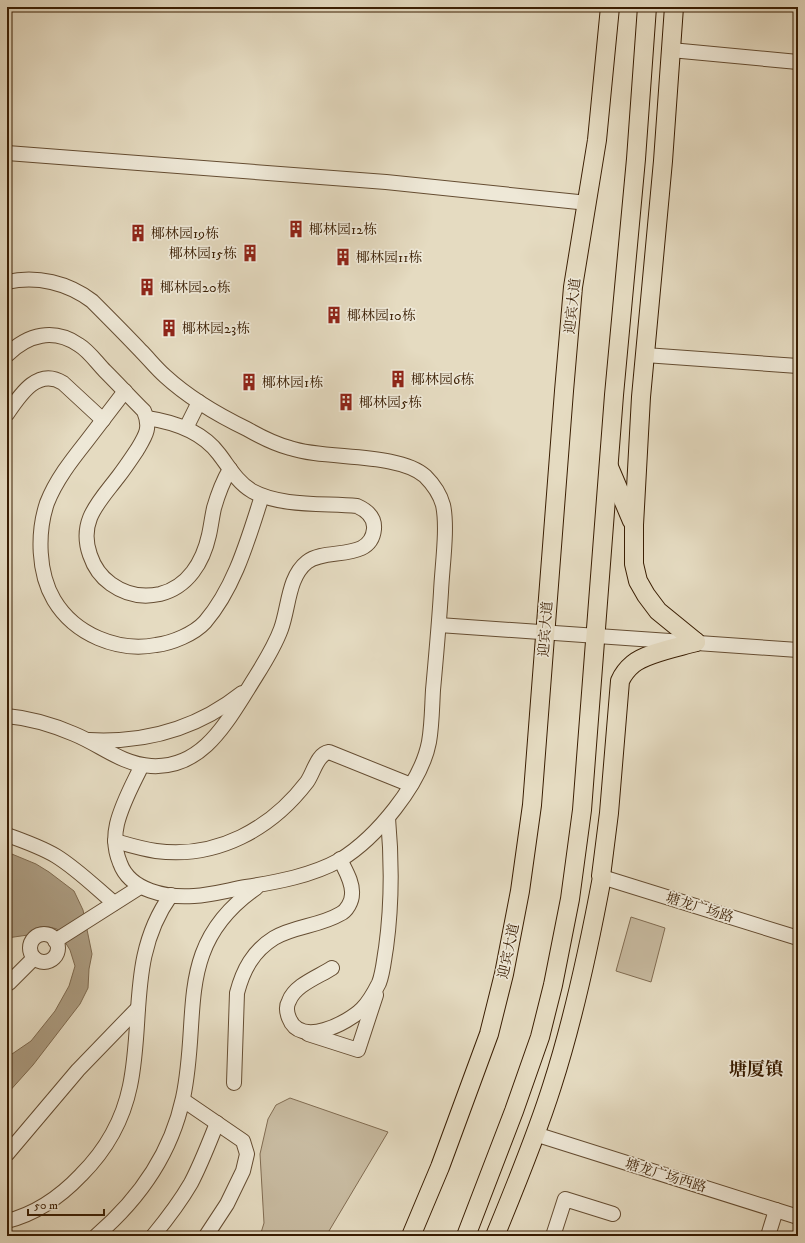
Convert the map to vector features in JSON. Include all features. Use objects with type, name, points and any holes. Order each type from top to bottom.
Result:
[{"type":"main road","name":"迎宾大道","points":[[411,1236],[442,1160],[489,1034],[504,974],[520,891],[532,805],[573,287],[588,203],[597,140],[610,7]]},
{"type":"main road","points":[[466,1236],[514,1112],[540,1037],[553,985],[568,907],[578,840],[582,810],[608,466],[636,159],[647,7]]},
{"type":"main road","points":[[674,7],[663,161],[641,397],[634,525],[634,564],[638,581],[658,611],[696,642]]},
{"type":"main road","points":[[608,466],[634,525]]},
{"type":"main road","points":[[588,731],[620,681],[624,672],[634,663],[650,656],[696,642]]},
{"type":"main road","points":[[495,1236],[515,1187],[552,1086],[578,989],[601,876],[609,813],[620,681]]},
{"type":"main road","points":[[578,840],[601,876]]},
{"type":"main road","points":[[540,1037],[552,1086]]},
{"type":"main road","points":[[474,1216],[515,1187]]},
{"type":"street","points":[[671,50],[798,62]]},
{"type":"street","points":[[7,153],[386,182],[588,203]]},
{"type":"street","points":[[7,282],[15,280],[38,280],[59,284],[78,291],[92,301],[163,375],[181,390],[227,419],[269,441],[291,449],[311,453],[388,461],[409,467],[423,474],[436,489],[442,504],[445,523],[439,625],[429,742],[423,763],[410,785],[388,818],[366,840],[340,859],[312,872],[274,883],[194,896],[157,893],[140,887],[123,871],[117,856],[115,841],[117,825],[123,807],[142,765]]},
{"type":"street","points":[[7,355],[22,342],[37,336],[52,335],[67,338],[80,346],[144,411],[147,418],[146,435],[130,460],[97,503],[91,514],[88,526],[87,544],[92,562],[99,573],[118,589],[129,594],[154,596],[178,587],[187,579],[195,570],[206,547],[214,508],[223,481],[230,469]]},
{"type":"street","points":[[645,355],[798,366]]},
{"type":"street","points":[[7,414],[34,382],[41,378],[49,378],[57,379],[103,420]]},
{"type":"street","points":[[125,391],[65,469],[47,504],[44,517],[41,543],[42,563],[47,582],[54,600],[68,617],[84,631],[103,641],[124,646],[145,647],[166,644],[186,636],[204,623],[224,593],[235,572],[247,544],[262,496]]},
{"type":"street","points":[[186,428],[199,402]]},
{"type":"street","points":[[7,716],[44,723],[85,739],[122,760],[142,765],[169,765],[185,760],[199,752],[211,742],[225,725],[261,670],[275,644],[286,612],[292,583],[298,571],[307,562],[319,556],[354,551],[362,548],[369,542],[373,534],[374,525],[371,517],[365,510],[357,506],[278,501],[262,496],[250,490],[239,480],[218,452],[203,439],[186,428],[167,421],[147,418]]},
{"type":"street","points":[[439,625],[798,650]]},
{"type":"street","points":[[85,739],[124,740],[144,738],[181,728],[217,711],[248,688]]},
{"type":"street","points":[[115,841],[136,848],[158,852],[179,852],[201,850],[222,845],[243,837],[262,826],[285,808],[308,780],[321,756],[329,752],[410,785]]},
{"type":"street","points":[[332,968],[292,994],[288,1002],[287,1012],[290,1021],[296,1028],[358,1050],[374,1005],[380,982],[389,928],[391,859],[388,818]]},
{"type":"street","points":[[7,835],[30,843],[55,856],[79,873],[114,903]]},
{"type":"street","points":[[234,1083],[237,993],[240,980],[246,967],[253,956],[274,938],[287,932],[342,914],[349,906],[352,895],[351,884],[340,859]]},
{"type":"street","name":"塘龙广场路","points":[[601,876],[798,938]]},
{"type":"street","points":[[96,1236],[130,1204],[157,1165],[168,1144],[176,1122],[187,1076],[196,974],[202,952],[212,932],[225,914],[241,898],[259,885]]},
{"type":"street","points":[[8,988],[34,958],[30,951],[33,939],[37,936],[45,934],[57,939],[140,887]]},
{"type":"street","points":[[7,1221],[31,1212],[62,1193],[88,1168],[110,1138],[118,1122],[130,1087],[133,1069],[142,963],[151,933],[171,895]]},
{"type":"street","points":[[304,1032],[328,1029],[350,1019],[372,996],[380,982]]},
{"type":"street","points":[[7,1154],[78,1070],[138,1008]]},
{"type":"street","points":[[182,1100],[243,1141],[247,1154],[243,1171],[227,1204],[206,1236]]},
{"type":"street","points":[[153,1236],[174,1210],[190,1183],[205,1154],[217,1123]]},
{"type":"street","name":"塘龙广场西路","points":[[535,1134],[798,1217]]},
{"type":"street","points":[[553,1236],[565,1199],[613,1214]]},
{"type":"street","points":[[768,1236],[776,1210]]},
{"type":"shaded area","points":[[7,852],[36,864],[74,891],[83,910],[92,954],[89,969],[88,988],[80,1004],[33,1065],[7,1094],[7,1059],[31,1041],[55,1011],[69,986],[75,966],[70,950],[57,929],[40,927],[28,935],[7,938]]},
{"type":"shaded area","points":[[631,917],[665,928],[651,982],[616,971]]},
{"type":"shaded area","points":[[290,1098],[388,1132],[326,1236],[260,1236],[264,1223],[260,1154],[268,1119],[276,1105]]},
{"type":"place","name":"椰林园12栋","points":[[296,229]]},
{"type":"place","name":"椰林园19栋","points":[[138,233]]},
{"type":"place","name":"椰林园15栋","points":[[250,253]]},
{"type":"place","name":"椰林园11栋","points":[[343,257]]},
{"type":"place","name":"椰林园20栋","points":[[147,287]]},
{"type":"place","name":"椰林园10栋","points":[[334,315]]},
{"type":"place","name":"椰林园23栋","points":[[169,328]]},
{"type":"place","name":"椰林园6栋","points":[[398,379]]},
{"type":"place","name":"椰林园1栋","points":[[249,382]]},
{"type":"place","name":"椰林园5栋","points":[[346,402]]},
{"type":"district","name":"塘厦镇","points":[[756,1069]]}]
